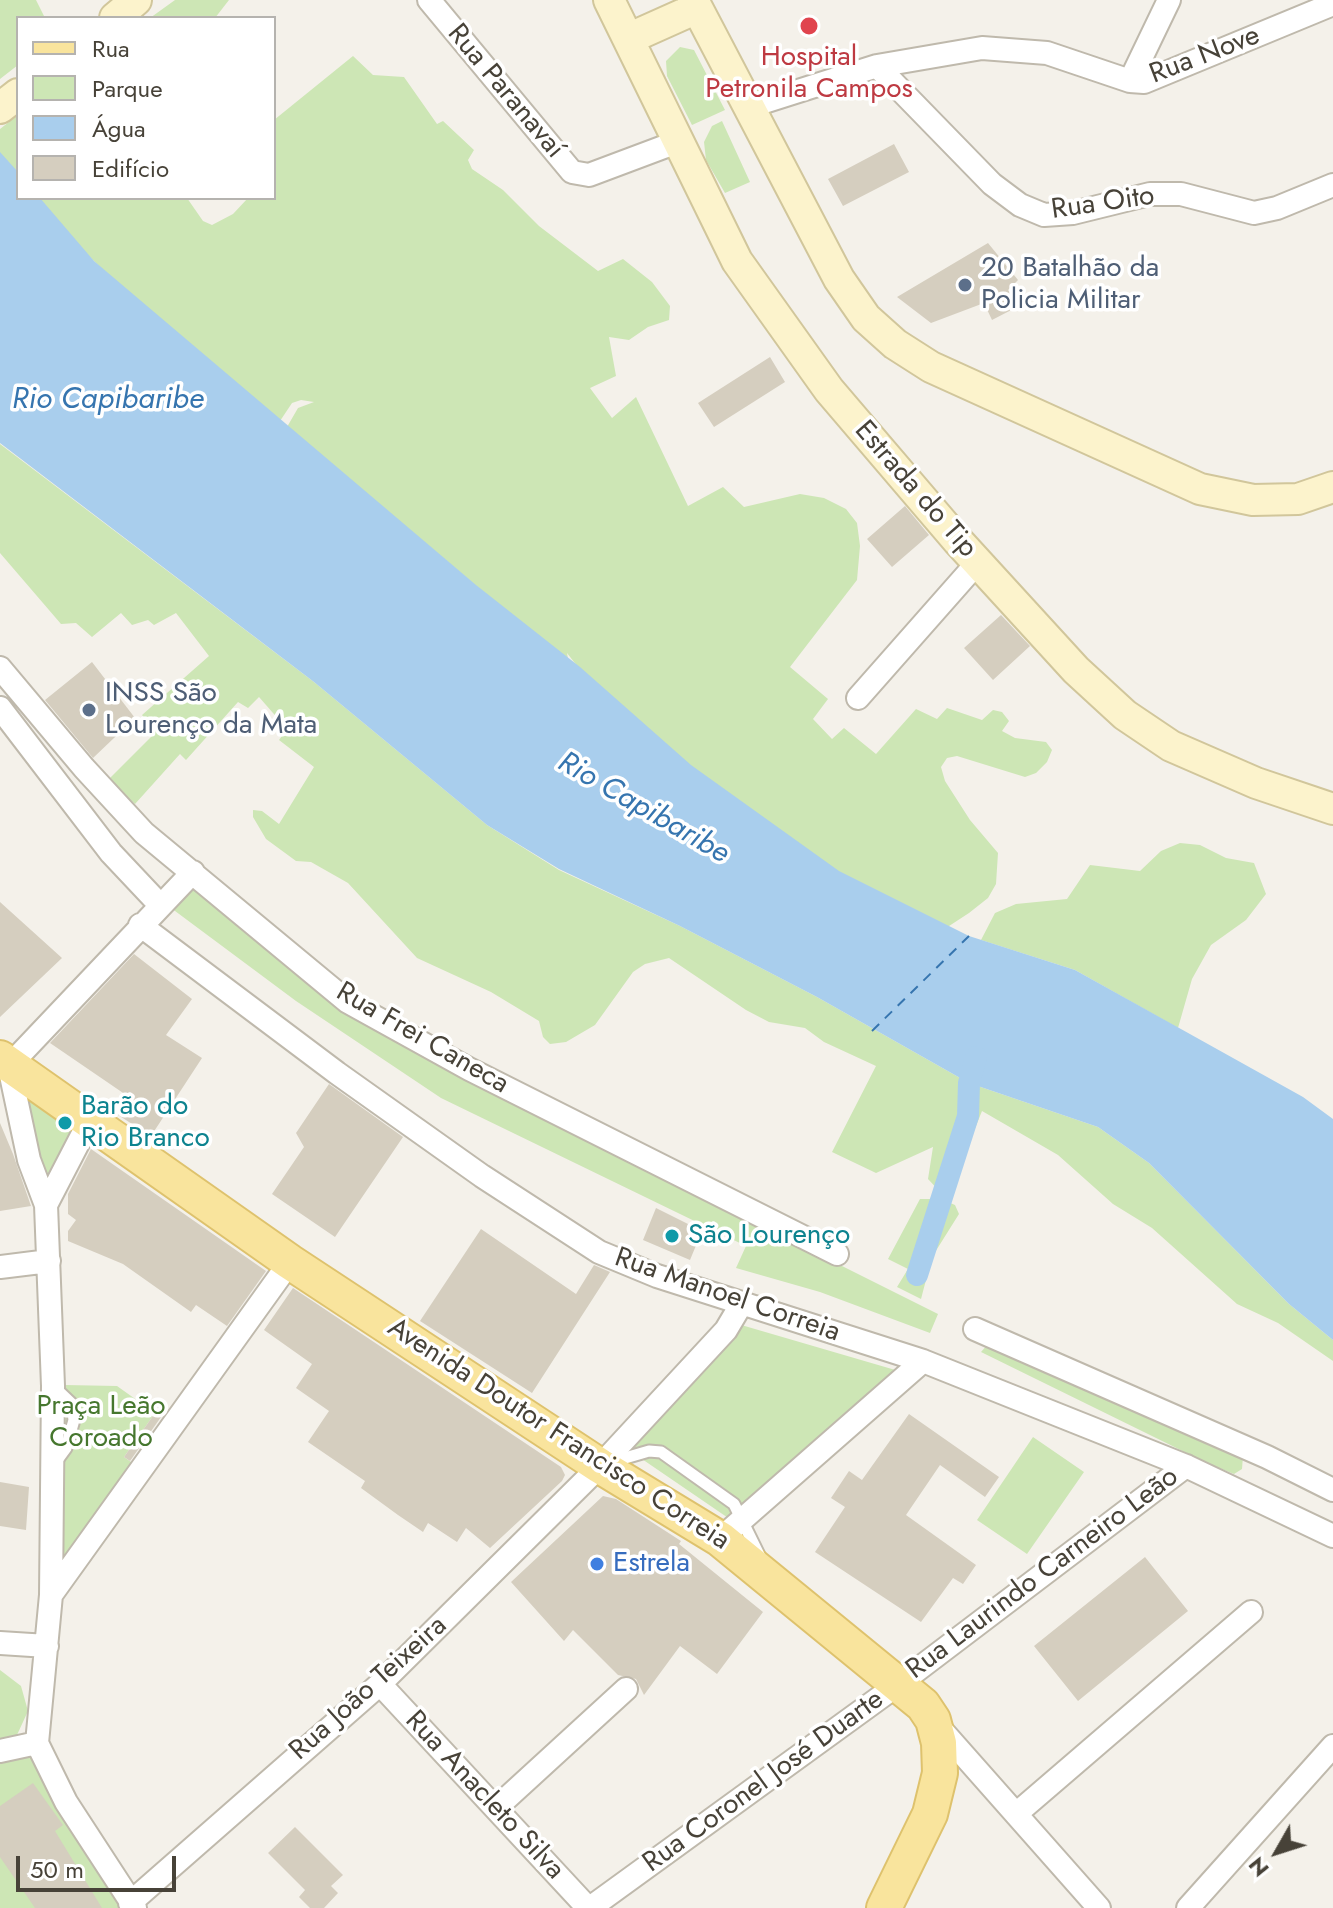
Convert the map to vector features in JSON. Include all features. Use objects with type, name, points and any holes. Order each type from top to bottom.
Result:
[{"type":"main road","name":"Avenida Doutor Francisco Correia","points":[[4,1062],[290,1262],[600,1466],[732,1529],[769,1578],[900,1683],[933,1720]]},
{"type":"main road","points":[[884,1908],[930,1814],[940,1773],[939,1743],[933,1720]]},
{"type":"street","name":"Rua Paranavaí","points":[[429,0],[572,172],[589,175],[677,142]]},
{"type":"street","name":"Estrada do Tip","points":[[609,0],[737,261],[829,390],[978,562],[1076,670],[1125,715],[1171,746],[1256,783],[1333,809]]},
{"type":"street","points":[[1130,81],[1169,0]]},
{"type":"street","points":[[630,38],[697,3],[839,279],[866,318],[895,344],[931,367],[1200,489],[1253,500],[1283,500],[1298,499],[1333,487]]},
{"type":"street","name":"Rua Nove","points":[[748,107],[877,66],[982,48],[1047,53],[1130,81],[1144,82],[1164,77],[1333,4]]},
{"type":"street","name":"Rua Oito","points":[[877,66],[992,184],[1020,205],[1044,215],[1073,213],[1150,194],[1181,194],[1254,213],[1277,208],[1333,185]]},
{"type":"street","points":[[0,108],[16,96]]},
{"type":"street","points":[[858,698],[978,562]]},
{"type":"street","name":"Rua Frei Caneca","points":[[1,668],[111,800],[144,833],[317,978],[388,1027],[837,1254]]},
{"type":"street","points":[[0,708],[102,842],[160,905]]},
{"type":"street","points":[[133,1906],[66,1802],[37,1743],[51,1595],[53,1386],[49,1261],[46,1205],[29,1160],[4,1062],[193,872]]},
{"type":"street","name":"Rua Manoel Correia","points":[[140,925],[337,1073],[482,1176],[599,1252],[657,1276],[923,1361],[1186,1466],[1333,1536]]},
{"type":"street","points":[[46,1205],[89,1122]]},
{"type":"street","points":[[0,1267],[49,1261]]},
{"type":"street","points":[[51,1595],[290,1262]]},
{"type":"street","name":"Rua João Teixeira","points":[[133,1906],[380,1684],[600,1466],[726,1330],[742,1303]]},
{"type":"street","points":[[975,1329],[1267,1457],[1333,1490]]},
{"type":"street","points":[[732,1529],[923,1361]]},
{"type":"street","name":"Rua Laurindo Carneiro Leão","points":[[900,1683],[1186,1466]]},
{"type":"street","points":[[1016,1814],[1251,1612]]},
{"type":"street","points":[[0,1643],[47,1646]]},
{"type":"street","name":"Rua Coronel José Duarte","points":[[589,1908],[900,1683]]},
{"type":"street","name":"Rua Anacleto Silva","points":[[380,1684],[589,1908]]},
{"type":"street","points":[[496,1808],[626,1689]]},
{"type":"street","points":[[933,1720],[1099,1908]]},
{"type":"street","points":[[0,1751],[37,1743]]},
{"type":"street","points":[[1188,1908],[1333,1746]]},
{"type":"green space","points":[[0,0],[36,0],[44,16],[16,16],[16,67],[0,79]]},
{"type":"green space","points":[[175,0],[229,0],[217,16],[153,16]]},
{"type":"green space","points":[[680,47],[694,50],[725,110],[692,125],[667,76],[666,61]]},
{"type":"green space","points":[[353,56],[373,75],[404,77],[437,124],[443,121],[474,150],[468,160],[472,169],[503,190],[539,226],[598,271],[623,259],[652,282],[670,306],[669,320],[648,327],[629,340],[609,337],[616,376],[590,388],[612,418],[636,397],[688,506],[723,487],[744,507],[800,494],[824,498],[846,509],[857,523],[860,546],[857,580],[790,667],[828,699],[813,719],[832,739],[844,728],[876,754],[916,709],[937,719],[947,708],[982,720],[993,710],[1002,712],[1009,721],[1002,731],[1015,738],[1046,742],[1052,750],[1047,762],[1036,773],[1025,777],[957,756],[947,758],[941,767],[945,781],[970,820],[998,853],[996,884],[988,898],[946,928],[798,853],[595,689],[567,653],[569,664],[287,427],[298,408],[314,402],[301,400],[292,403],[278,424],[204,368],[31,200],[188,200],[203,221],[212,225],[233,214],[246,200],[276,200],[276,118]]},
{"type":"green space","points":[[16,117],[16,184],[0,160],[0,129]]},
{"type":"green space","points":[[722,121],[750,182],[725,193],[706,160],[704,142],[712,126]]},
{"type":"green space","points":[[0,444],[314,682],[487,825],[559,870],[680,926],[817,997],[969,1083],[1098,1127],[1149,1163],[1289,1304],[1333,1340],[1333,1361],[1278,1323],[1237,1304],[1152,1228],[1113,1204],[1058,1155],[982,1111],[953,1183],[943,1195],[928,1179],[933,1147],[876,1173],[832,1152],[876,1066],[824,1042],[805,1028],[769,1022],[746,1010],[669,958],[645,964],[633,972],[595,1025],[566,1042],[550,1044],[543,1037],[539,1021],[491,992],[417,958],[348,883],[311,862],[296,861],[266,839],[253,817],[253,810],[262,811],[279,824],[314,767],[279,740],[287,729],[259,697],[248,708],[238,702],[186,760],[180,754],[135,804],[108,780],[155,733],[142,715],[209,656],[176,613],[154,625],[148,620],[132,625],[121,613],[92,637],[76,623],[61,624],[0,553]]},
{"type":"green space","points":[[1180,843],[1200,845],[1226,858],[1254,863],[1266,894],[1246,920],[1211,945],[1192,979],[1178,1028],[1075,970],[981,940],[995,913],[1016,904],[1067,899],[1090,865],[1140,871],[1161,851]]},
{"type":"green space","points":[[198,878],[294,960],[836,1263],[938,1314],[930,1333],[820,1292],[736,1268],[746,1246],[441,1098],[296,1001],[171,908]]},
{"type":"green space","points":[[9,1066],[89,1122],[46,1205]]},
{"type":"green space","points":[[920,1199],[941,1199],[955,1205],[959,1214],[932,1257],[921,1299],[897,1287],[908,1269],[888,1259]]},
{"type":"green space","points":[[731,1322],[909,1374],[737,1524],[620,1444]]},
{"type":"green space","points":[[988,1344],[1243,1456],[1242,1469],[1234,1474],[1207,1463],[981,1352]]},
{"type":"green space","name":"Praça Leão Coroado","points":[[65,1385],[117,1386],[155,1413],[124,1457],[138,1467],[66,1561],[62,1561],[57,1555]]},
{"type":"green space","points":[[1033,1437],[1084,1472],[1027,1554],[977,1520]]},
{"type":"green space","points":[[0,1670],[21,1686],[28,1711],[17,1735],[0,1745]]},
{"type":"green space","points":[[33,1750],[126,1908],[0,1908],[0,1757]]},
{"type":"water","name":"Rio Capibaribe","points":[[0,152],[16,170],[16,200],[42,200],[94,261],[476,585],[580,667],[691,765],[839,871],[969,936],[1075,970],[1303,1097],[1333,1119],[1333,1340],[1289,1304],[1149,1163],[1098,1127],[969,1083],[817,997],[680,926],[559,869],[487,825],[314,682],[0,443]]},
{"type":"building","points":[[894,144],[909,172],[843,206],[828,179]]},
{"type":"building","name":"20 Batalhão da Policia Militar","points":[[988,243],[1018,280],[1008,290],[1019,306],[992,320],[984,303],[931,323],[897,297]]},
{"type":"building","points":[[770,357],[785,382],[714,427],[698,403]]},
{"type":"building","points":[[905,506],[929,535],[892,567],[867,539]]},
{"type":"building","points":[[1001,615],[1030,646],[993,680],[964,648]]},
{"type":"building","name":"INSS São Lourenço da Mata","points":[[92,662],[135,718],[93,758],[45,700]]},
{"type":"building","points":[[0,902],[62,958],[0,1017]]},
{"type":"building","points":[[134,954],[192,999],[166,1035],[202,1058],[151,1136],[118,1115],[129,1097],[50,1043]]},
{"type":"building","points":[[329,1084],[403,1137],[335,1237],[272,1194],[304,1147],[296,1133]]},
{"type":"building","points":[[0,1123],[13,1154],[31,1206],[0,1211]]},
{"type":"building","points":[[91,1149],[266,1271],[227,1326],[196,1305],[191,1312],[123,1264],[68,1241],[68,1231],[76,1220],[68,1214],[68,1194]]},
{"type":"building","name":"São Lourenço","points":[[656,1208],[702,1231],[690,1260],[643,1240]]},
{"type":"building","points":[[481,1229],[576,1294],[594,1265],[610,1272],[532,1393],[420,1321]]},
{"type":"building","points":[[293,1288],[561,1467],[565,1475],[562,1481],[490,1548],[466,1528],[457,1542],[428,1523],[423,1532],[398,1515],[361,1488],[365,1481],[308,1442],[329,1411],[296,1388],[312,1364],[264,1330]]},
{"type":"building","points":[[155,1413],[161,1417],[130,1461],[124,1457]]},
{"type":"building","points":[[909,1414],[999,1477],[985,1497],[940,1465],[906,1515],[976,1565],[963,1584],[953,1578],[921,1622],[815,1552],[845,1507],[831,1498],[849,1471],[862,1480]]},
{"type":"building","points":[[0,1482],[29,1487],[26,1530],[0,1526]]},
{"type":"building","points":[[603,1496],[616,1499],[681,1541],[679,1544],[763,1612],[717,1674],[680,1646],[644,1695],[636,1679],[618,1675],[573,1630],[564,1641],[511,1582]]},
{"type":"building","points":[[1145,1557],[1188,1611],[1078,1701],[1034,1646]]},
{"type":"building","points":[[33,1783],[63,1825],[55,1831],[102,1908],[35,1908],[0,1857],[0,1806]]},
{"type":"building","points":[[295,1827],[343,1875],[331,1886],[338,1893],[324,1908],[310,1908],[299,1897],[305,1890],[268,1853]]},
{"type":"waterway","points":[[917,1275],[968,1116],[969,1083],[976,1057]]},
{"type":"ferry route","points":[[872,1031],[969,936]]},
{"type":"place","name":"Hospital Petronila Campos","points":[[809,26]]},
{"type":"place","name":"20 Batalhão da Policia Militar","points":[[965,285]]},
{"type":"place","name":"INSS São Lourenço da Mata","points":[[89,710]]},
{"type":"place","name":"Barão do Rio Branco","points":[[65,1123]]},
{"type":"place","name":"São Lourenço","points":[[672,1236]]},
{"type":"place","name":"Estrela","points":[[597,1564]]}]
